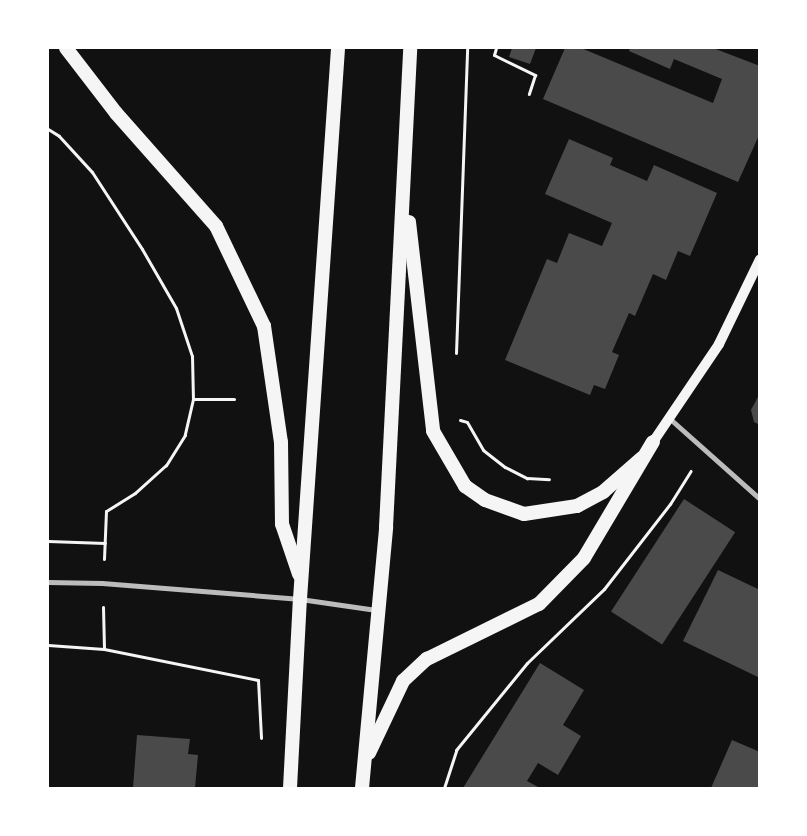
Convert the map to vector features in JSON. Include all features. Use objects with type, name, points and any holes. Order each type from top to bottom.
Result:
[{"type":"highway","points":[[66,48],[116,113],[216,226],[264,326],[281,442],[282,524],[301,580]]},
{"type":"highway","points":[[290,788],[301,580],[338,48]]},
{"type":"highway","points":[[362,788],[366,761],[377,610],[386,527],[410,48]]},
{"type":"highway","points":[[404,178],[434,431],[465,486],[485,500],[524,514],[577,506],[603,492],[642,458]]},
{"type":"highway","points":[[366,761],[403,681],[427,659],[539,604],[584,558],[653,442]]},
{"type":"main road","points":[[653,442],[719,344],[760,259]]},
{"type":"street","points":[[669,418],[760,499]]},
{"type":"street","points":[[48,582],[102,583],[300,600],[377,610]]},
{"type":"path","points":[[456,353],[466,48]]},
{"type":"path","points":[[496,48],[494,55],[535,75],[529,94]]},
{"type":"path","points":[[48,129],[58,136],[92,172],[176,308],[192,356],[193,399],[185,436],[166,465],[135,493],[106,511],[104,542],[48,541]]},
{"type":"path","points":[[193,399],[234,399]]},
{"type":"path","points":[[453,418],[467,422],[484,450],[504,467],[527,478],[555,479]]},
{"type":"path","points":[[444,788],[456,750],[527,663],[604,589],[670,504],[705,449]]},
{"type":"path","points":[[102,583],[104,649]]},
{"type":"path","points":[[48,645],[104,649],[258,680],[262,743]]},
{"type":"building","points":[[512,48],[536,48],[530,64],[509,57]]},
{"type":"building","points":[[565,48],[581,48],[713,103],[722,79],[674,59],[670,69],[629,51],[630,48],[713,48],[760,66],[760,133],[738,182],[543,99]]},
{"type":"building","points":[[569,139],[613,158],[610,165],[647,181],[654,165],[717,193],[690,256],[678,251],[666,280],[653,274],[635,316],[629,313],[612,352],[619,355],[605,389],[594,385],[590,395],[505,360],[547,259],[557,263],[569,233],[602,246],[612,223],[545,194]]},
{"type":"building","points":[[760,393],[760,425],[754,422],[751,410]]},
{"type":"building","points":[[684,499],[735,532],[662,645],[611,611]]},
{"type":"building","points":[[718,570],[760,590],[760,678],[683,641]]},
{"type":"building","points":[[540,663],[584,690],[563,725],[581,736],[558,775],[538,763],[527,781],[540,788],[463,788]]},
{"type":"building","points":[[137,735],[190,739],[188,754],[198,755],[195,788],[133,788]]},
{"type":"building","points":[[732,740],[760,752],[760,788],[711,788]]}]
